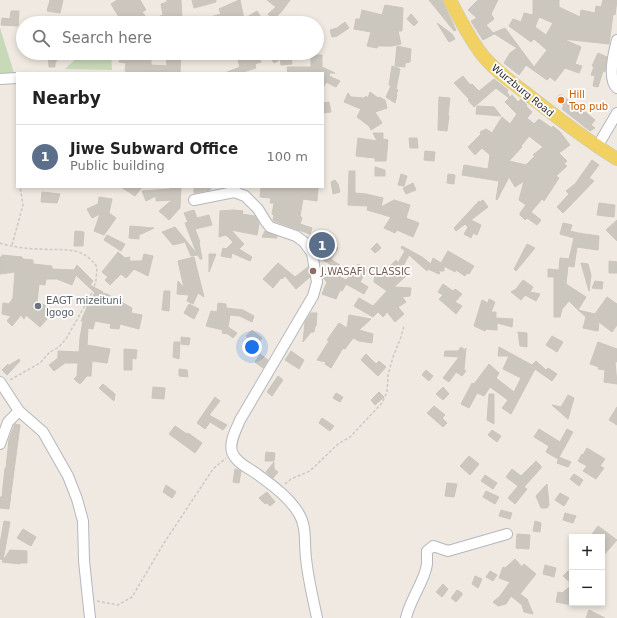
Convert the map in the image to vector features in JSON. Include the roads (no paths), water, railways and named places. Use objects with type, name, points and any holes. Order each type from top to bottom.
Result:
[{"type":"main road","name":"Wurzburg Road","points":[[450,0],[471,39],[495,69],[559,119],[617,159]]},
{"type":"street","points":[[617,40],[614,53],[612,80],[613,85],[617,88]]},
{"type":"street","points":[[0,78],[16,78]]},
{"type":"street","points":[[598,147],[617,113]]},
{"type":"street","points":[[194,200],[235,190],[245,196],[258,209],[270,227],[296,236],[304,242],[312,254],[317,282],[313,296],[240,420],[232,442],[232,453],[240,463],[256,473],[278,491],[291,503],[299,514],[305,528],[308,573],[317,618]]},
{"type":"street","points":[[1,384],[19,410],[43,432],[68,476],[77,499],[83,521],[84,561],[90,618]]},
{"type":"street","points":[[0,444],[8,422],[19,410]]},
{"type":"street","points":[[406,618],[408,609],[425,572],[427,551],[433,546],[448,551],[507,534]]},
{"type":"place","name":"Hill Top pub","points":[[561,100]]},
{"type":"place","name":"Jiwe Subward Office","points":[[322,245]]},
{"type":"place","name":"J.WASAFI CLASSIC","points":[[313,271]]},
{"type":"place","name":"EAGT mizeituni Igogo","points":[[38,306]]}]
